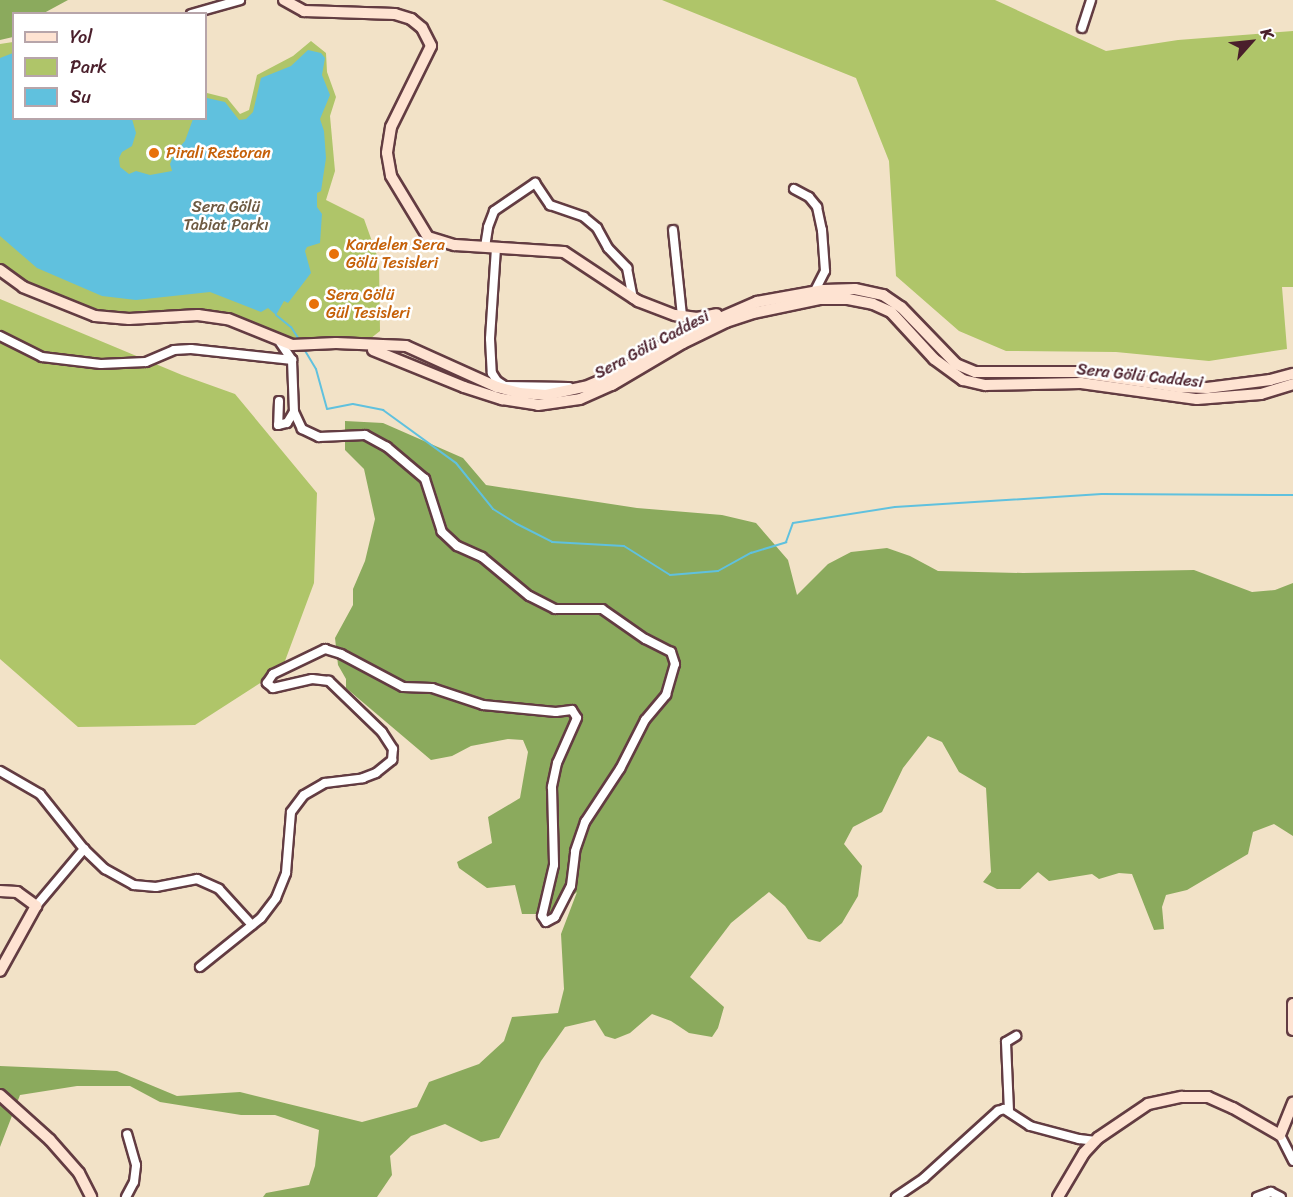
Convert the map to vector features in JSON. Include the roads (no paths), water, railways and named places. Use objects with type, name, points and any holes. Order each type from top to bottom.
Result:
[{"type":"main road","points":[[284,0],[304,11],[395,14],[411,19],[422,28],[431,45],[391,127],[387,153],[391,176],[428,237],[455,245],[564,252],[633,298],[682,316],[697,318],[736,310],[753,313]]},
{"type":"main road","name":"Sera Gölü Caddesi","points":[[0,270],[23,287],[95,316],[129,319],[198,315],[228,319],[292,345],[336,343],[361,346],[406,346],[497,387],[519,393],[546,395],[585,387],[613,375],[683,334],[757,302],[814,291],[855,289],[883,295],[901,307],[956,364],[975,372],[1077,372],[1179,387],[1207,388],[1270,380],[1293,374]]},
{"type":"main road","name":"Sera Gölü Caddesi","points":[[361,346],[401,359],[464,387],[502,399],[538,405],[580,399],[612,385],[683,343],[753,313],[820,299],[849,299],[873,304],[891,312],[934,358],[963,380],[985,385],[1081,383],[1197,399],[1261,394],[1293,384]]},
{"type":"main road","points":[[0,891],[17,892],[36,906],[0,971]]},
{"type":"main road","points":[[1293,1004],[1293,1030]]},
{"type":"main road","points":[[0,1095],[50,1140],[80,1173],[91,1197]]},
{"type":"main road","points":[[1058,1197],[1084,1153],[1096,1141],[1148,1104],[1182,1096],[1208,1097],[1233,1108],[1280,1136],[1293,1103]]},
{"type":"street","points":[[198,12],[240,0]]},
{"type":"street","points":[[1082,28],[1091,0]]},
{"type":"street","points":[[612,385],[505,386],[497,381],[490,366],[488,227],[495,211],[535,183],[550,205],[584,217],[597,228],[608,248],[627,268],[633,298]]},
{"type":"street","points":[[794,189],[809,197],[817,207],[822,230],[825,271],[809,302]]},
{"type":"street","points":[[673,230],[682,316]]},
{"type":"street","points":[[0,336],[42,357],[101,364],[146,362],[174,350],[191,349],[292,360]]},
{"type":"street","points":[[200,967],[261,918],[276,898],[285,873],[291,812],[304,795],[325,783],[363,778],[376,773],[393,760],[393,749],[382,732],[329,681],[312,679],[273,688],[267,683],[273,674],[325,649],[341,654],[403,687],[432,688],[483,705],[556,712],[572,710],[577,718],[557,763],[552,787],[554,865],[542,916],[546,922],[555,917],[571,886],[575,851],[585,822],[620,769],[645,720],[666,695],[675,664],[671,652],[645,639],[602,609],[555,609],[529,596],[482,557],[457,546],[442,532],[425,479],[387,447],[365,435],[319,437],[302,429],[294,412],[292,360],[279,340]]},
{"type":"street","points":[[279,401],[278,425],[287,423],[294,412]]},
{"type":"street","points":[[0,771],[40,794],[84,849],[105,869],[134,885],[156,887],[197,879],[219,890],[252,925]]},
{"type":"street","points":[[36,906],[84,849]]},
{"type":"street","points":[[1009,1111],[1006,1042],[1016,1036]]},
{"type":"street","points":[[896,1197],[924,1178],[998,1111],[1009,1111],[1030,1126],[1079,1139],[1096,1141]]},
{"type":"street","points":[[126,1197],[134,1182],[136,1164],[127,1134]]},
{"type":"street","points":[[1280,1136],[1293,1161]]},
{"type":"street","points":[[1257,1197],[1271,1192],[1281,1197]]},
{"type":"water","name":"Sera Gölü Tabiat Parkı","points":[[308,50],[321,53],[325,58],[322,75],[330,95],[320,119],[324,131],[326,158],[321,191],[317,193],[317,207],[322,214],[320,243],[307,247],[305,251],[311,273],[288,303],[284,301],[276,315],[268,308],[261,312],[210,292],[136,300],[102,296],[37,268],[0,236],[0,58],[12,53],[12,120],[132,120],[136,133],[132,146],[122,152],[119,158],[120,167],[129,174],[136,171],[150,175],[172,171],[170,164],[175,152],[185,141],[193,120],[207,120],[207,98],[225,102],[239,120],[246,119],[253,112],[261,78],[291,66]]},
{"type":"waterway","points":[[276,315],[291,327],[300,341]]},
{"type":"waterway","points":[[304,349],[316,369],[327,409],[353,404],[383,410],[456,463],[493,509],[517,524],[552,542],[624,546],[670,575],[718,571],[751,553],[786,542],[793,523],[895,507],[1102,494],[1293,495]]},
{"type":"place","name":"Pirali Restoran","points":[[154,153]]},
{"type":"place","name":"Kardelen Sera Gölü Tesisleri","points":[[334,254]]},
{"type":"place","name":"Sera Gölü Gül Tesisleri","points":[[314,304]]}]
